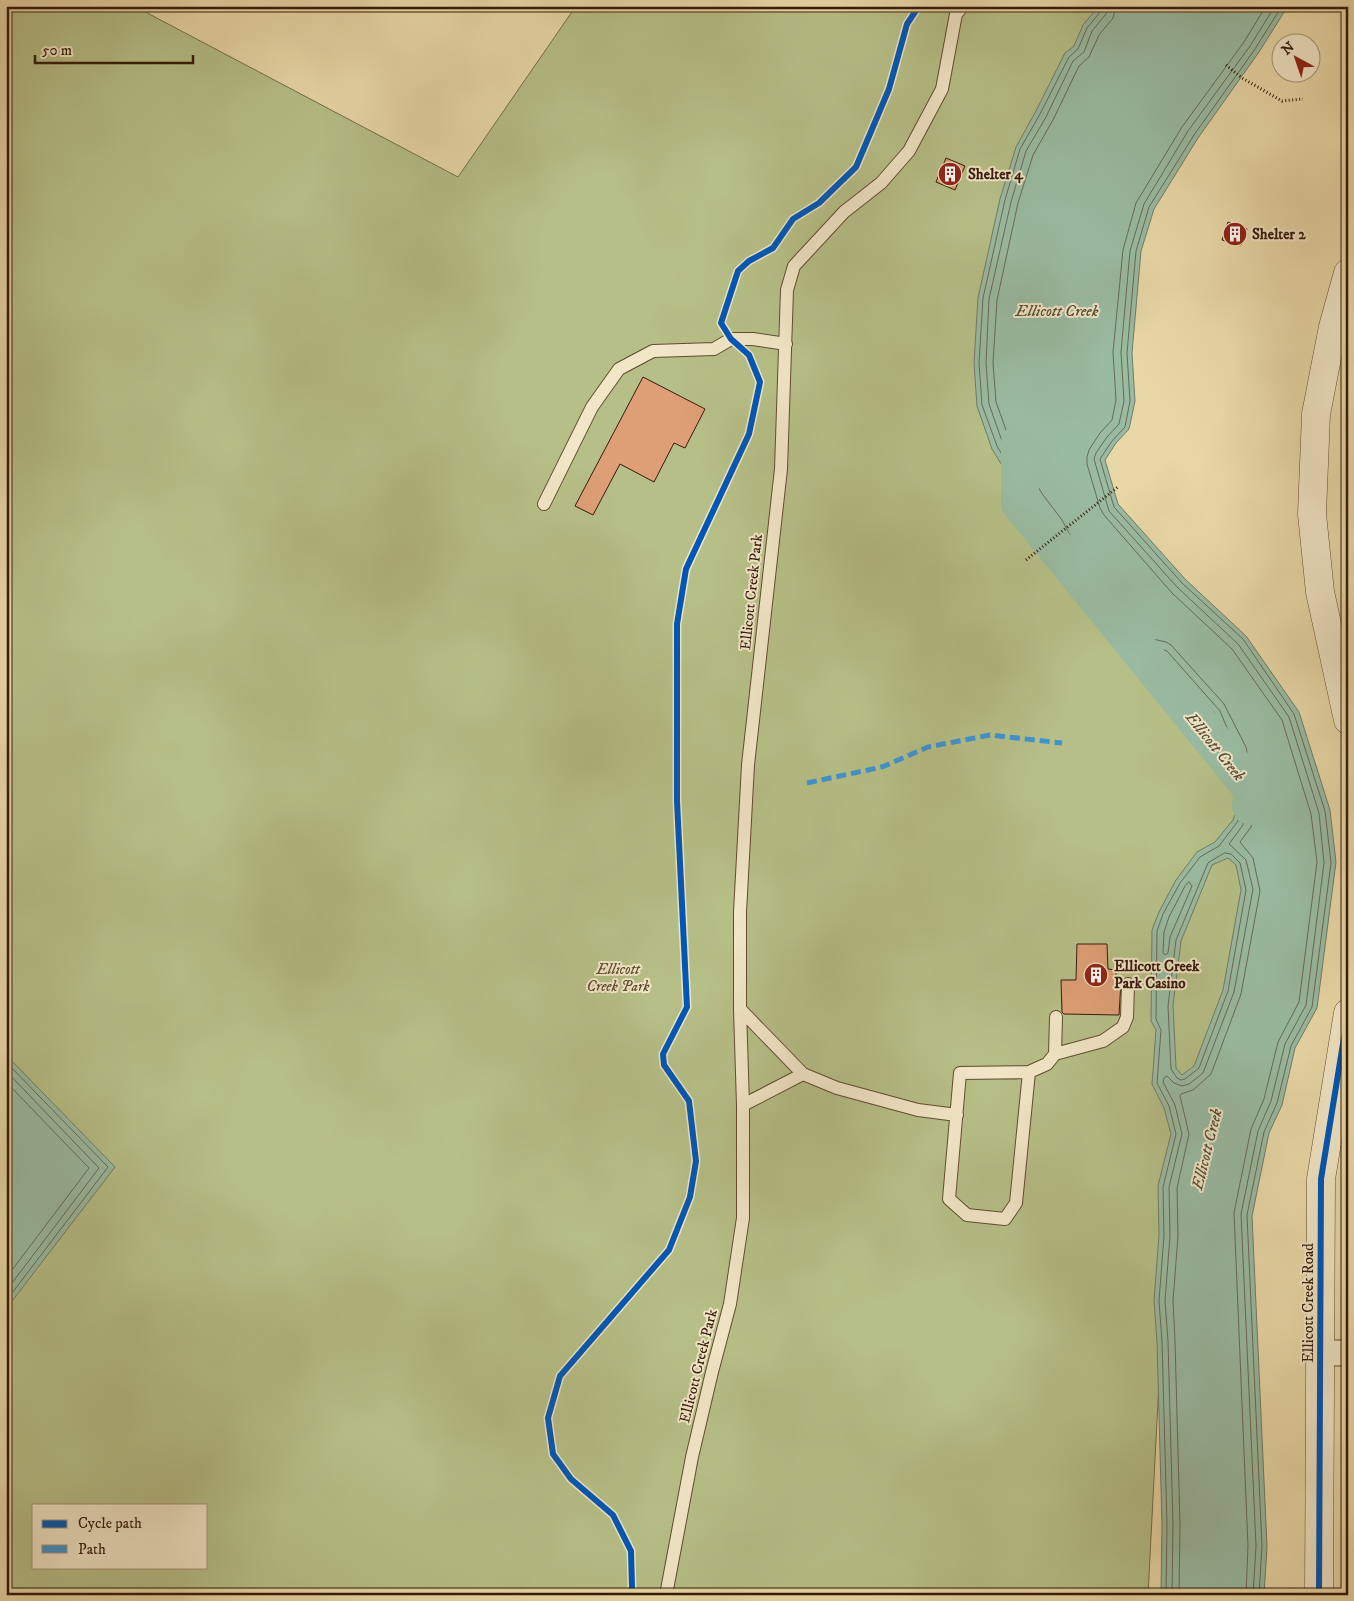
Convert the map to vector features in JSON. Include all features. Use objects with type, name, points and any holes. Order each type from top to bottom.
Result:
[{"type":"street","points":[[1348,273],[1333,327],[1316,414],[1312,514],[1320,592],[1340,651],[1348,720]]},
{"type":"street","name":"Ellicott Creek Road","points":[[1319,1595],[1321,1180],[1348,1013]]},
{"type":"street","points":[[1320,1353],[1348,1353]]},
{"type":"lane","name":"Ellicott Creek Park","points":[[666,1595],[692,1457],[730,1304],[743,1218],[740,912],[748,765],[781,469],[787,290],[794,266],[844,212],[881,184],[909,151],[942,89],[956,14],[963,6]]},
{"type":"lane","points":[[544,504],[592,407],[618,369],[653,351],[714,349],[731,339],[753,339],[786,344]]},
{"type":"lane","points":[[1029,1072],[1016,1203],[1005,1218],[967,1215],[949,1199],[960,1073],[1029,1072],[1047,1064],[1055,1054],[1103,1041],[1123,1027],[1127,1017],[1128,984]]},
{"type":"lane","points":[[740,1009],[803,1074],[838,1088],[918,1110],[957,1114]]},
{"type":"lane","points":[[1055,1054],[1056,1018]]},
{"type":"lane","points":[[743,1105],[803,1074]]},
{"type":"path","points":[[1226,65],[1242,78],[1282,101],[1304,99]]},
{"type":"path","points":[[1026,560],[1119,486]]},
{"type":"green space","name":"Ellicott Creek Park","points":[[6,6],[134,6],[458,177],[576,6],[1201,6],[1021,233],[1020,503],[1253,790],[1223,1080],[1162,1324],[1148,1595],[6,1595]]},
{"type":"water","name":"Ellicott Creek","points":[[1099,6],[1288,6],[1259,52],[1198,138],[1154,209],[1141,251],[1132,353],[1135,401],[1129,429],[1116,443],[1105,460],[1118,504],[1185,579],[1246,636],[1299,712],[1330,810],[1336,862],[1317,1008],[1295,1048],[1282,1105],[1269,1133],[1252,1216],[1267,1547],[1264,1595],[1161,1595],[1162,1525],[1157,1341],[1154,1301],[1159,1235],[1158,1186],[1171,1134],[1164,1108],[1152,1084],[1156,1030],[1151,1021],[1152,930],[1176,880],[1197,852],[1215,842],[1233,820],[1238,803],[1229,753],[1210,715],[1159,660],[1139,655],[1087,596],[1060,555],[1047,531],[1027,506],[992,449],[977,406],[974,363],[978,298],[1000,199],[1016,147],[1065,53],[1074,46],[1083,25]],"holes":[[[1228,858],[1236,865],[1241,890],[1223,990],[1194,1066],[1182,1075],[1176,1068],[1173,1005],[1181,941],[1212,865]]]},
{"type":"water","points":[[6,1055],[115,1167],[6,1309]]},
{"type":"building","name":"Shelter 4","points":[[946,158],[965,166],[955,190],[936,182]]},
{"type":"building","name":"Shelter 2","points":[[1228,222],[1247,229],[1241,245],[1222,240]]},
{"type":"building","points":[[643,377],[705,409],[685,448],[674,443],[654,482],[620,464],[593,515],[575,506]]},
{"type":"building","name":"Ellicott Creek Park Casino","points":[[1077,944],[1107,944],[1108,969],[1116,970],[1116,981],[1121,981],[1119,1015],[1064,1014],[1062,1012],[1061,980],[1076,980]]},
{"type":"waterway","name":"Ellicott Creek","points":[[1020,443],[1020,503],[1253,790],[1251,806]]},
{"type":"marked path","points":[[807,783],[882,767],[928,747],[990,735],[1062,743]]},
{"type":"cycle path","points":[[629,1595],[632,1587],[631,1551],[613,1515],[571,1479],[553,1454],[548,1418],[560,1376],[669,1250],[690,1197],[696,1161],[689,1101],[664,1065],[663,1054],[687,1007],[677,801],[677,624],[686,569],[749,434],[760,382],[749,355],[731,339],[721,323],[738,271],[749,261],[773,248],[793,219],[819,203],[856,167],[889,89],[907,24],[919,6]]},
{"type":"cycle path","points":[[1319,1595],[1321,1179],[1348,1013]]},
{"type":"place","name":"Shelter 4","points":[[950,174]]},
{"type":"place","name":"Shelter 2","points":[[1235,234]]},
{"type":"place","name":"Ellicott Creek Park Casino","points":[[1096,975]]}]
